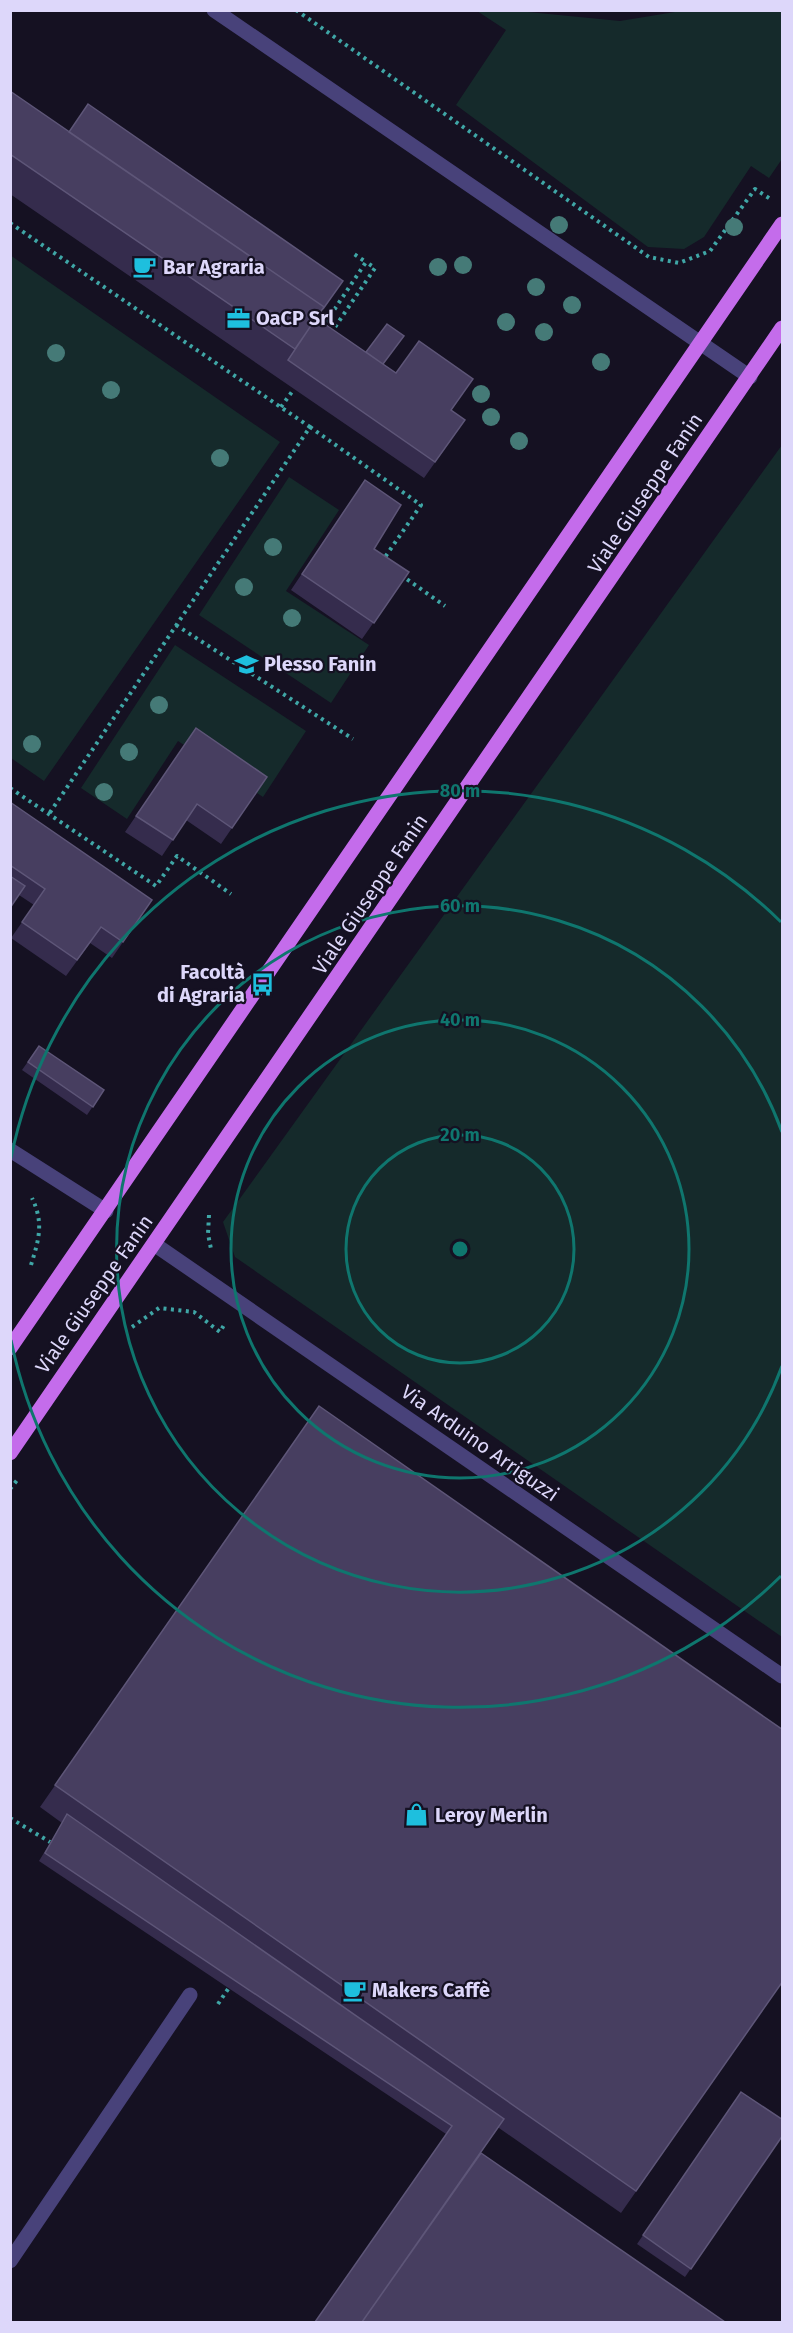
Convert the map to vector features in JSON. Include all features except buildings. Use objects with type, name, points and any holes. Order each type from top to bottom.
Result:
[{"type":"main road","name":"Viale Giuseppe Fanin","points":[[10,1348],[702,345],[783,224]]},
{"type":"main road","name":"Viale Giuseppe Fanin","points":[[10,1453],[783,328]]},
{"type":"street","points":[[214,10],[750,377]]},
{"type":"street","points":[[10,1150],[106,1211]]},
{"type":"street","name":"Via Arduino Arriguzzi","points":[[154,1244],[783,1676]]},
{"type":"street","points":[[10,2261],[190,1995]]},
{"type":"path","points":[[296,10],[649,257],[679,262],[710,251],[755,189]]},
{"type":"path","points":[[10,223],[421,505],[382,561],[391,568]]},
{"type":"path","points":[[328,337],[375,268],[354,254]]},
{"type":"path","points":[[322,338],[321,329],[366,262]]},
{"type":"path","points":[[281,407],[294,388]]},
{"type":"path","points":[[49,813],[310,427]]},
{"type":"path","points":[[400,574],[445,606]]},
{"type":"path","points":[[176,626],[353,739]]},
{"type":"path","points":[[10,788],[156,886],[177,856],[231,894]]},
{"type":"path","points":[[26,1273],[38,1242],[41,1215],[31,1195]]},
{"type":"path","points":[[129,1329],[159,1308],[194,1312],[220,1332]]},
{"type":"path","points":[[10,1489],[22,1473]]},
{"type":"path","points":[[10,1818],[50,1842]]},
{"type":"path","points":[[213,2011],[232,1982]]},
{"type":"green space","points":[[477,11],[518,11],[620,21],[681,11],[782,11],[782,159],[769,178],[751,166],[704,237],[684,249],[648,247],[456,105],[506,30]]},
{"type":"green space","points":[[10,255],[280,442],[44,781],[11,758]]},
{"type":"green space","points":[[782,445],[782,1637],[235,1257],[223,1222]]},
{"type":"green space","points":[[289,477],[339,510],[286,591],[369,645],[331,703],[199,615]]},
{"type":"green space","points":[[175,645],[306,731],[263,797],[178,741],[127,819],[81,788]]},
{"type":"place","name":"Bar Agraria","points":[[145,267]]},
{"type":"place","name":"OaCP Srl","points":[[238,318]]},
{"type":"place","name":"Plesso Fanin","points":[[246,664]]},
{"type":"place","name":"Facoltà di Agraria","points":[[263,984]]},
{"type":"place","name":"Leroy Merlin","points":[[417,1815]]},
{"type":"place","name":"Makers Caffè","points":[[354,1990]]}]
